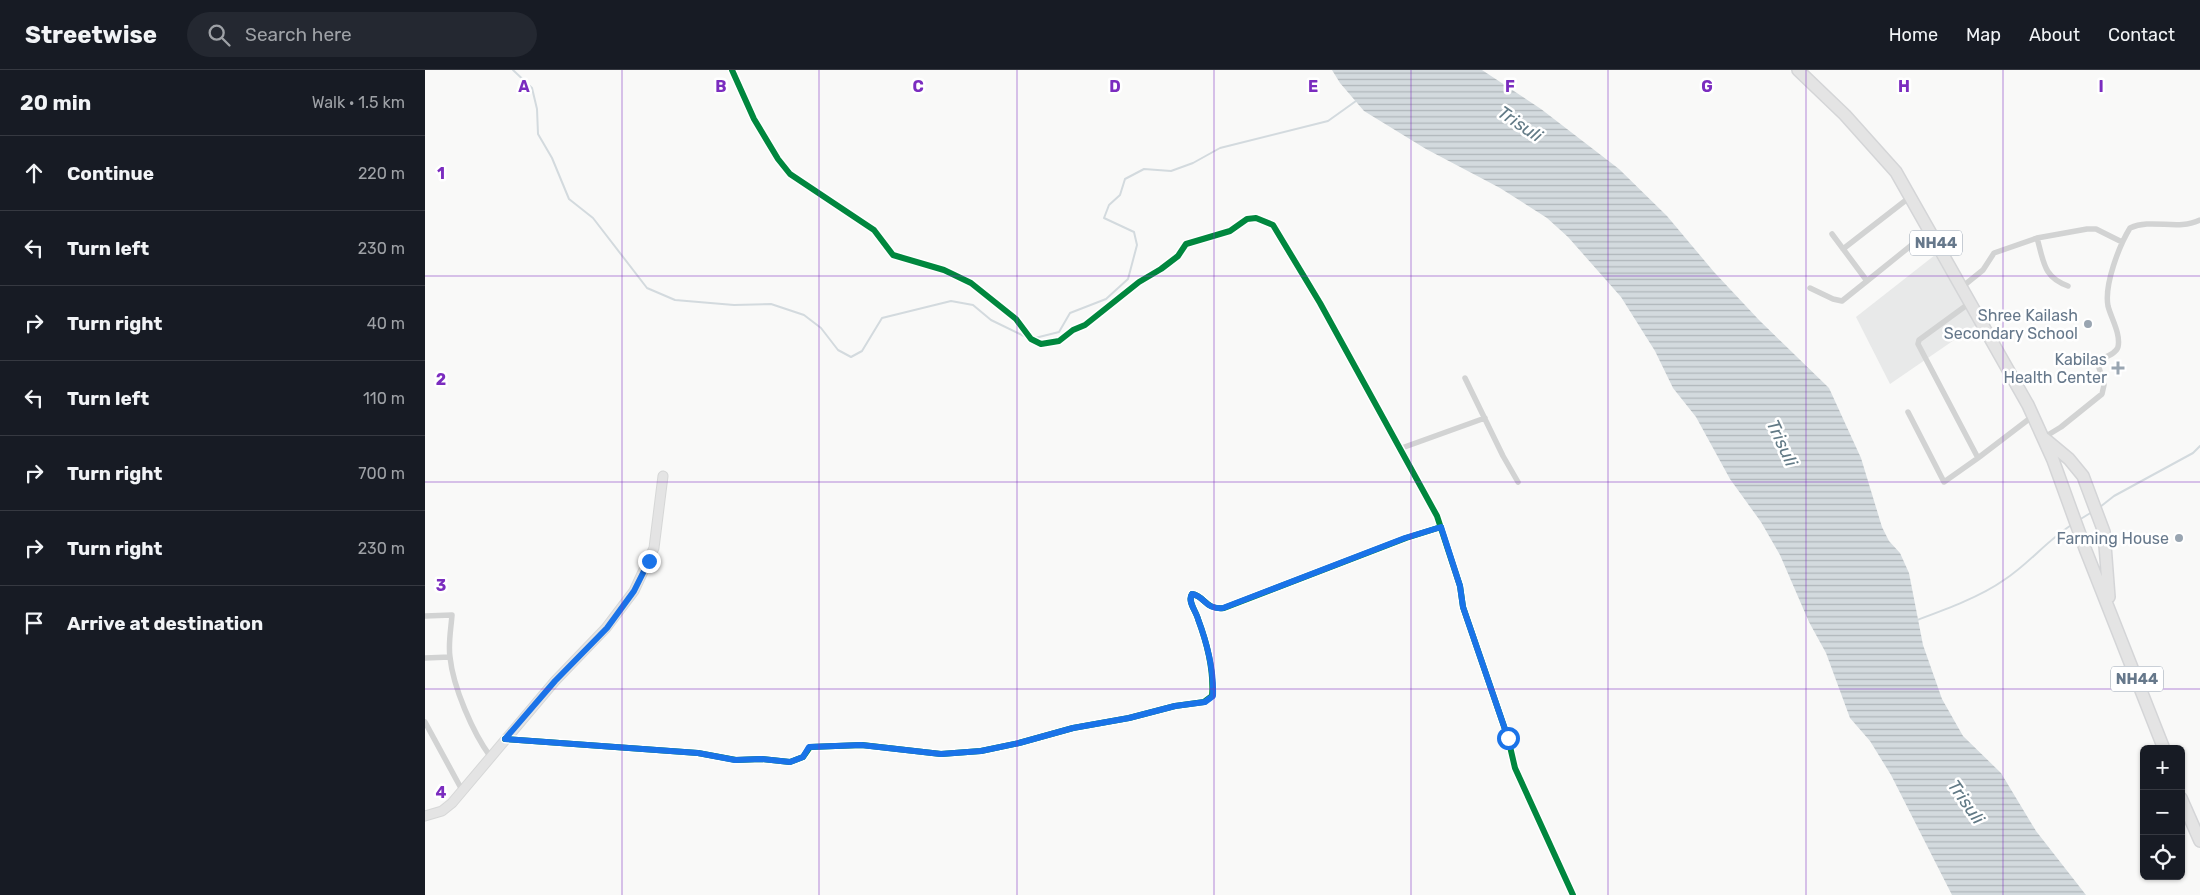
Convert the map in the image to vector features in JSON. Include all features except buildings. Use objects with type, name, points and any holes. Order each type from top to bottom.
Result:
[{"type":"highway","name":"NH44","points":[[1804,72],[1876,148],[1896,172],[1971,302],[2033,416],[2053,460],[2086,551],[2162,745]]},
{"type":"highway","name":"NH44","points":[[2043,438],[2069,459],[2083,476],[2105,532],[2110,609]]},
{"type":"highway","points":[[2185,807],[2200,841]]},
{"type":"street","points":[[732,70],[754,119],[778,159],[790,174],[874,230],[893,255],[944,270],[971,283],[1015,320],[1031,339],[1041,344],[1059,341],[1073,330],[1085,325],[1145,277],[1161,270],[1178,256],[1186,244],[1230,231],[1247,219],[1256,218],[1273,225],[1320,302],[1437,516],[1460,586],[1463,607],[1508,738],[1515,768],[1573,895]]},
{"type":"street","points":[[1843,249],[1911,196]]},
{"type":"street","points":[[2043,438],[2068,422],[2102,394],[2104,385],[2098,364],[2099,360],[2114,352],[2118,347],[2117,334],[2107,297],[2122,242],[2130,228],[2136,225],[2182,225],[2200,220]]},
{"type":"street","points":[[1962,287],[1983,270],[1995,253],[2037,238],[2087,229],[2096,230],[2122,242]]},
{"type":"street","points":[[1810,288],[1833,300],[1842,301],[1929,231]]},
{"type":"street","points":[[1832,234],[1867,281]]},
{"type":"street","points":[[2037,238],[2050,276],[2068,286]]},
{"type":"street","points":[[1971,302],[1919,340],[1918,344],[1978,458]]},
{"type":"street","points":[[1465,378],[1503,456],[1518,482]]},
{"type":"street","points":[[1908,412],[1944,482],[2033,416]]},
{"type":"street","points":[[1399,449],[1485,418]]},
{"type":"street","points":[[425,816],[442,811],[462,790],[555,681],[607,628],[634,591],[654,548],[663,476]]},
{"type":"street","points":[[505,739],[698,753],[735,760],[761,759],[790,762],[803,757],[809,747],[836,745],[861,745],[941,754],[999,748],[1073,728],[1129,718],[1175,706],[1205,702],[1213,696],[1212,675],[1204,634],[1190,601],[1192,594],[1197,595],[1212,608],[1223,608],[1405,538],[1441,527]]},
{"type":"street","points":[[425,616],[452,615],[450,658],[473,726],[491,756]]},
{"type":"street","points":[[425,658],[450,658]]},
{"type":"street","points":[[425,722],[462,790]]},
{"type":"shaded area","points":[[1935,255],[1976,325],[1890,384],[1856,317]]},
{"type":"water","name":"Trisuli","points":[[1332,70],[1482,70],[1541,109],[1619,169],[1667,216],[1714,272],[1759,320],[1829,388],[1861,458],[1882,527],[1889,541],[1900,553],[1909,573],[1923,645],[1942,699],[1963,736],[2001,773],[2036,831],[2086,895],[1952,895],[1891,775],[1870,741],[1850,718],[1826,653],[1809,622],[1780,555],[1761,522],[1730,479],[1696,417],[1673,388],[1655,351],[1621,297],[1568,237],[1547,218],[1500,188],[1426,149],[1364,111],[1340,83]]},
{"type":"waterway","points":[[513,70],[532,88],[537,109],[538,134],[552,158],[569,199],[593,218],[647,288],[675,300],[734,305],[771,304],[804,315],[821,328],[838,350],[851,357],[862,351],[882,318],[951,301],[973,305],[991,320],[1028,338]]},
{"type":"waterway","points":[[1035,338],[1059,332],[1070,313],[1106,299],[1128,279],[1137,245],[1134,232],[1104,218],[1109,205],[1120,195],[1125,179],[1144,169],[1171,171],[1193,163],[1220,148],[1328,121],[1356,101]]},
{"type":"waterway","points":[[2100,507],[2114,496],[2193,453],[2200,446]]},
{"type":"waterway","points":[[2079,520],[2092,512]]},
{"type":"waterway","points":[[1917,620],[1962,603],[1994,586],[2022,567],[2055,537],[2073,524]]},
{"type":"cycle path","points":[[732,70],[754,119],[778,159],[790,174],[874,230],[893,255],[944,270],[971,283],[1016,319],[1031,339],[1041,344],[1059,341],[1073,330],[1085,325],[1139,282],[1178,256],[1186,244],[1230,231],[1247,219],[1256,218],[1273,225],[1320,303],[1437,516],[1460,586],[1463,607],[1508,738],[1515,768],[1573,895]]},
{"type":"cycle path","points":[[505,739],[698,753],[736,760],[761,759],[790,762],[803,757],[810,747],[862,745],[941,754],[981,751],[1073,728],[1129,718],[1175,706],[1204,702],[1212,696],[1212,677],[1204,638],[1191,603],[1192,594],[1200,597],[1213,607],[1224,608],[1406,538],[1441,527]]},
{"type":"place","name":"Shree Kailash Secondary School","points":[[2088,324]]},
{"type":"place","name":"Kabilas Health Center","points":[[2118,368]]},
{"type":"place","name":"Farming House","points":[[2179,538]]},
{"type":"route","points":[[649,561],[634,591],[607,628],[555,681],[505,739],[698,753],[735,760],[761,759],[790,762],[803,757],[809,747],[836,745],[861,745],[941,754],[981,751],[1073,728],[1129,718],[1184,704],[1205,702],[1213,696],[1212,675],[1204,634],[1190,601],[1192,594],[1197,595],[1212,608],[1223,608],[1405,538],[1441,527],[1460,586],[1463,607],[1508,738]]}]
